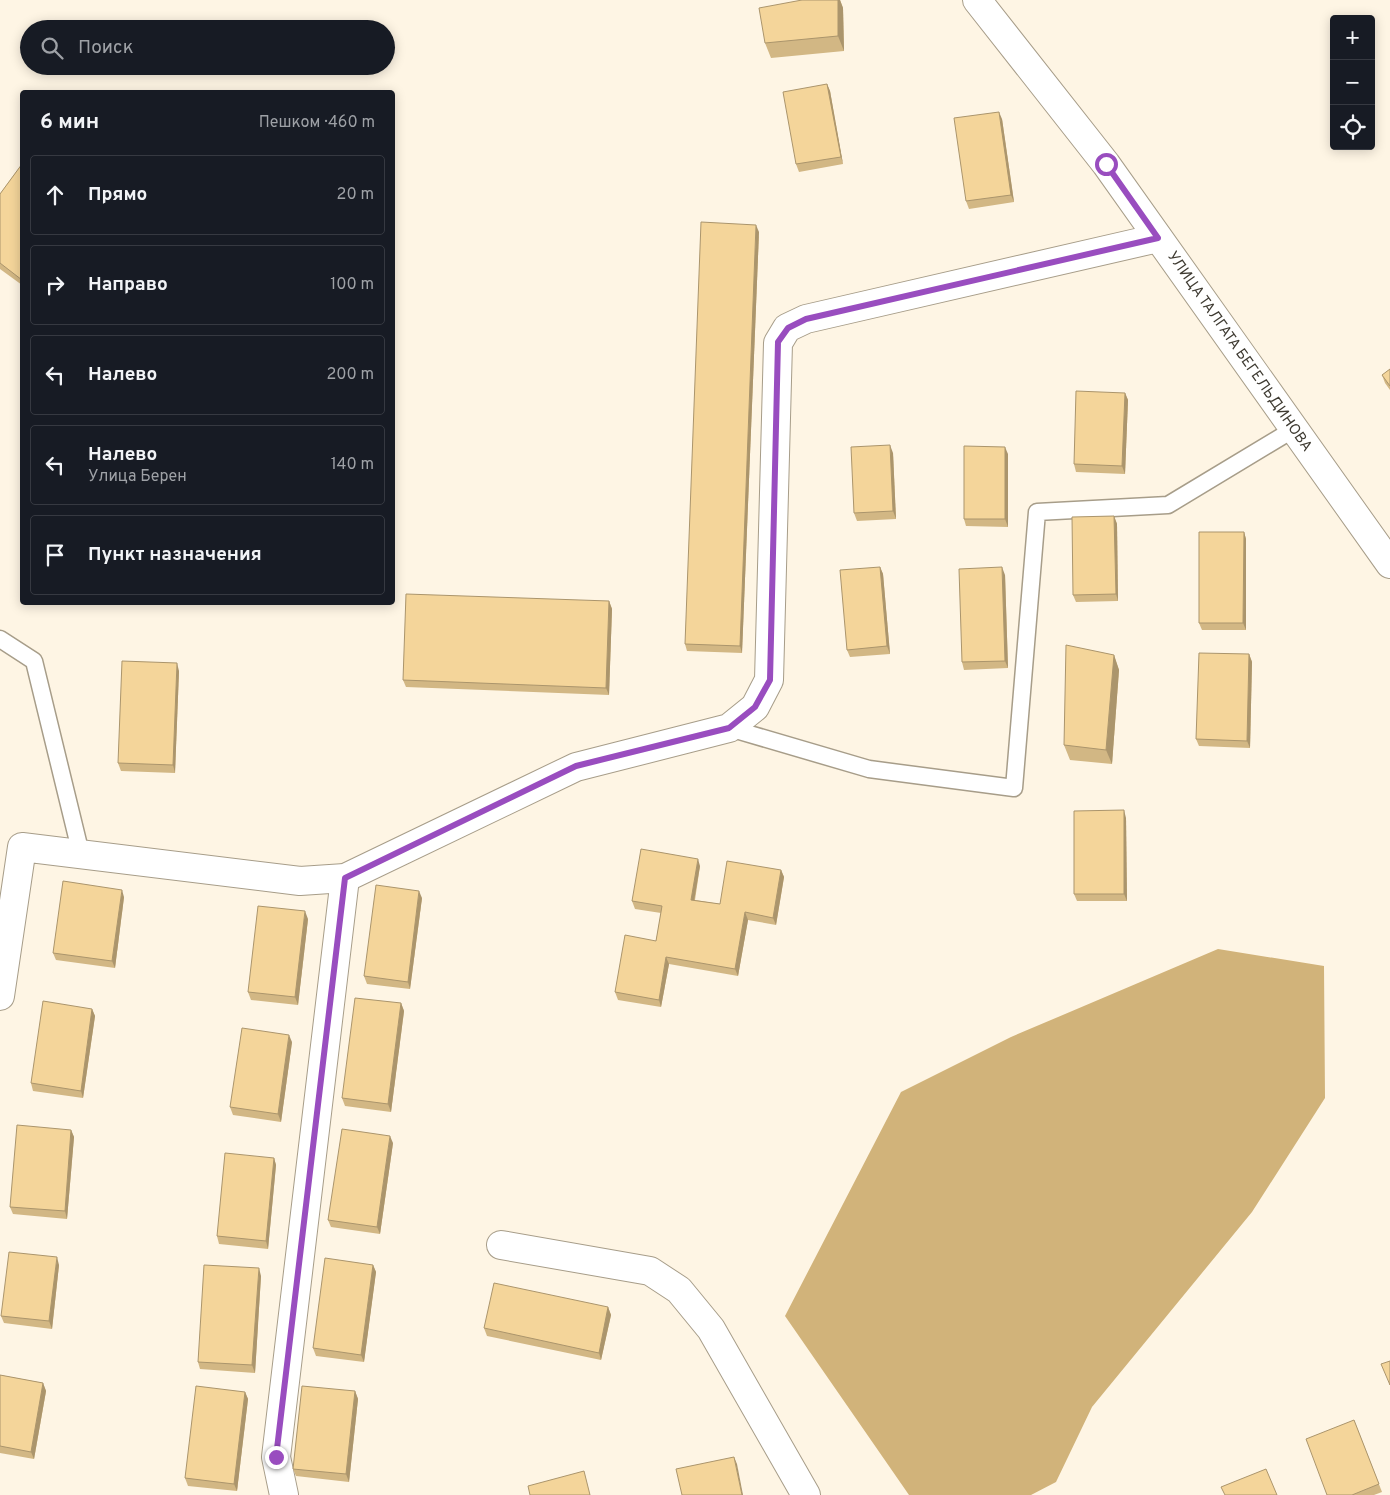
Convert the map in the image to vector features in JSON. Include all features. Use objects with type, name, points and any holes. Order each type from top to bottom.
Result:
[{"type":"street","name":"УЛИЦА ТАЛГАТА БЕГЕЛЬДИНОВА","points":[[977,0],[1106,164],[1390,564]]},
{"type":"street","points":[[0,996],[22,847],[300,881],[345,878],[576,766],[729,728],[755,707],[770,680],[778,342],[788,328],[806,319],[1158,238]]},
{"type":"street","points":[[284,1495],[276,1457],[345,878]]},
{"type":"street","points":[[501,1245],[650,1271],[679,1290],[712,1329],[806,1495]]},
{"type":"lane","points":[[729,728],[869,769],[1014,788],[1037,512],[1168,505],[1294,429]]},
{"type":"lane","points":[[0,639],[34,661],[81,854]]},
{"type":"shaded area","points":[[1218,949],[1324,966],[1325,1098],[1252,1212],[1092,1407],[1056,1482],[1031,1495],[909,1495],[785,1316],[901,1092],[1011,1037]]},
{"type":"building","points":[[802,0],[838,0],[838,36],[765,43],[759,8]]},
{"type":"building","points":[[827,84],[841,157],[796,164],[783,92]]},
{"type":"building","points":[[999,112],[1011,195],[966,201],[954,118]]},
{"type":"building","points":[[20,167],[20,278],[0,263],[0,194]]},
{"type":"building","points":[[701,222],[756,225],[740,646],[685,644]]},
{"type":"building","points":[[1390,369],[1390,386],[1382,375]]},
{"type":"building","points":[[1076,391],[1125,393],[1122,466],[1074,464]]},
{"type":"building","points":[[890,445],[893,511],[854,513],[851,447]]},
{"type":"building","points":[[964,446],[1005,447],[1005,519],[964,519]]},
{"type":"building","points":[[1114,516],[1116,594],[1073,595],[1072,517]]},
{"type":"building","points":[[1199,532],[1244,532],[1243,623],[1199,623]]},
{"type":"building","points":[[880,567],[887,646],[847,650],[840,570]]},
{"type":"building","points":[[1002,567],[1005,661],[962,662],[959,569]]},
{"type":"building","points":[[406,594],[609,601],[606,688],[403,680]]},
{"type":"building","points":[[1066,645],[1114,655],[1106,750],[1064,745]]},
{"type":"building","points":[[1199,653],[1249,654],[1247,741],[1196,739]]},
{"type":"building","points":[[122,661],[177,663],[173,765],[118,763]]},
{"type":"building","points":[[1124,810],[1124,894],[1074,894],[1074,811]]},
{"type":"building","points":[[641,849],[698,859],[691,900],[720,904],[727,861],[781,870],[773,918],[745,912],[735,969],[666,957],[659,1000],[615,992],[625,935],[656,941],[662,906],[632,901]]},
{"type":"building","points":[[63,881],[122,890],[112,961],[53,953]]},
{"type":"building","points":[[376,885],[419,891],[408,982],[364,976]]},
{"type":"building","points":[[258,906],[305,911],[295,997],[248,992]]},
{"type":"building","points":[[355,998],[401,1003],[388,1104],[342,1098]]},
{"type":"building","points":[[43,1001],[92,1009],[81,1091],[31,1083]]},
{"type":"building","points":[[242,1028],[289,1035],[278,1114],[230,1107]]},
{"type":"building","points":[[17,1125],[71,1130],[65,1211],[10,1207]]},
{"type":"building","points":[[342,1129],[390,1136],[377,1227],[328,1220]]},
{"type":"building","points":[[225,1153],[274,1158],[266,1241],[217,1236]]},
{"type":"building","points":[[9,1252],[57,1257],[49,1321],[1,1316]]},
{"type":"building","points":[[325,1258],[373,1265],[361,1355],[313,1348]]},
{"type":"building","points":[[204,1265],[259,1268],[252,1365],[198,1362]]},
{"type":"building","points":[[494,1283],[608,1307],[599,1353],[484,1328]]},
{"type":"building","points":[[1390,1361],[1390,1385],[1381,1364]]},
{"type":"building","points":[[0,1375],[43,1383],[31,1452],[0,1446]]},
{"type":"building","points":[[196,1386],[245,1392],[234,1484],[185,1478]]},
{"type":"building","points":[[302,1386],[355,1391],[346,1474],[293,1469]]},
{"type":"building","points":[[1354,1420],[1379,1484],[1352,1495],[1327,1495],[1306,1439]]},
{"type":"building","points":[[734,1457],[742,1495],[682,1495],[676,1469]]},
{"type":"building","points":[[1266,1469],[1277,1495],[1225,1495],[1221,1487]]},
{"type":"building","points":[[584,1471],[590,1495],[530,1495],[528,1486]]},
{"type":"route","points":[[276,1457],[345,878],[576,766],[729,728],[755,707],[770,680],[778,342],[788,328],[806,319],[1158,238],[1106,164]]}]
